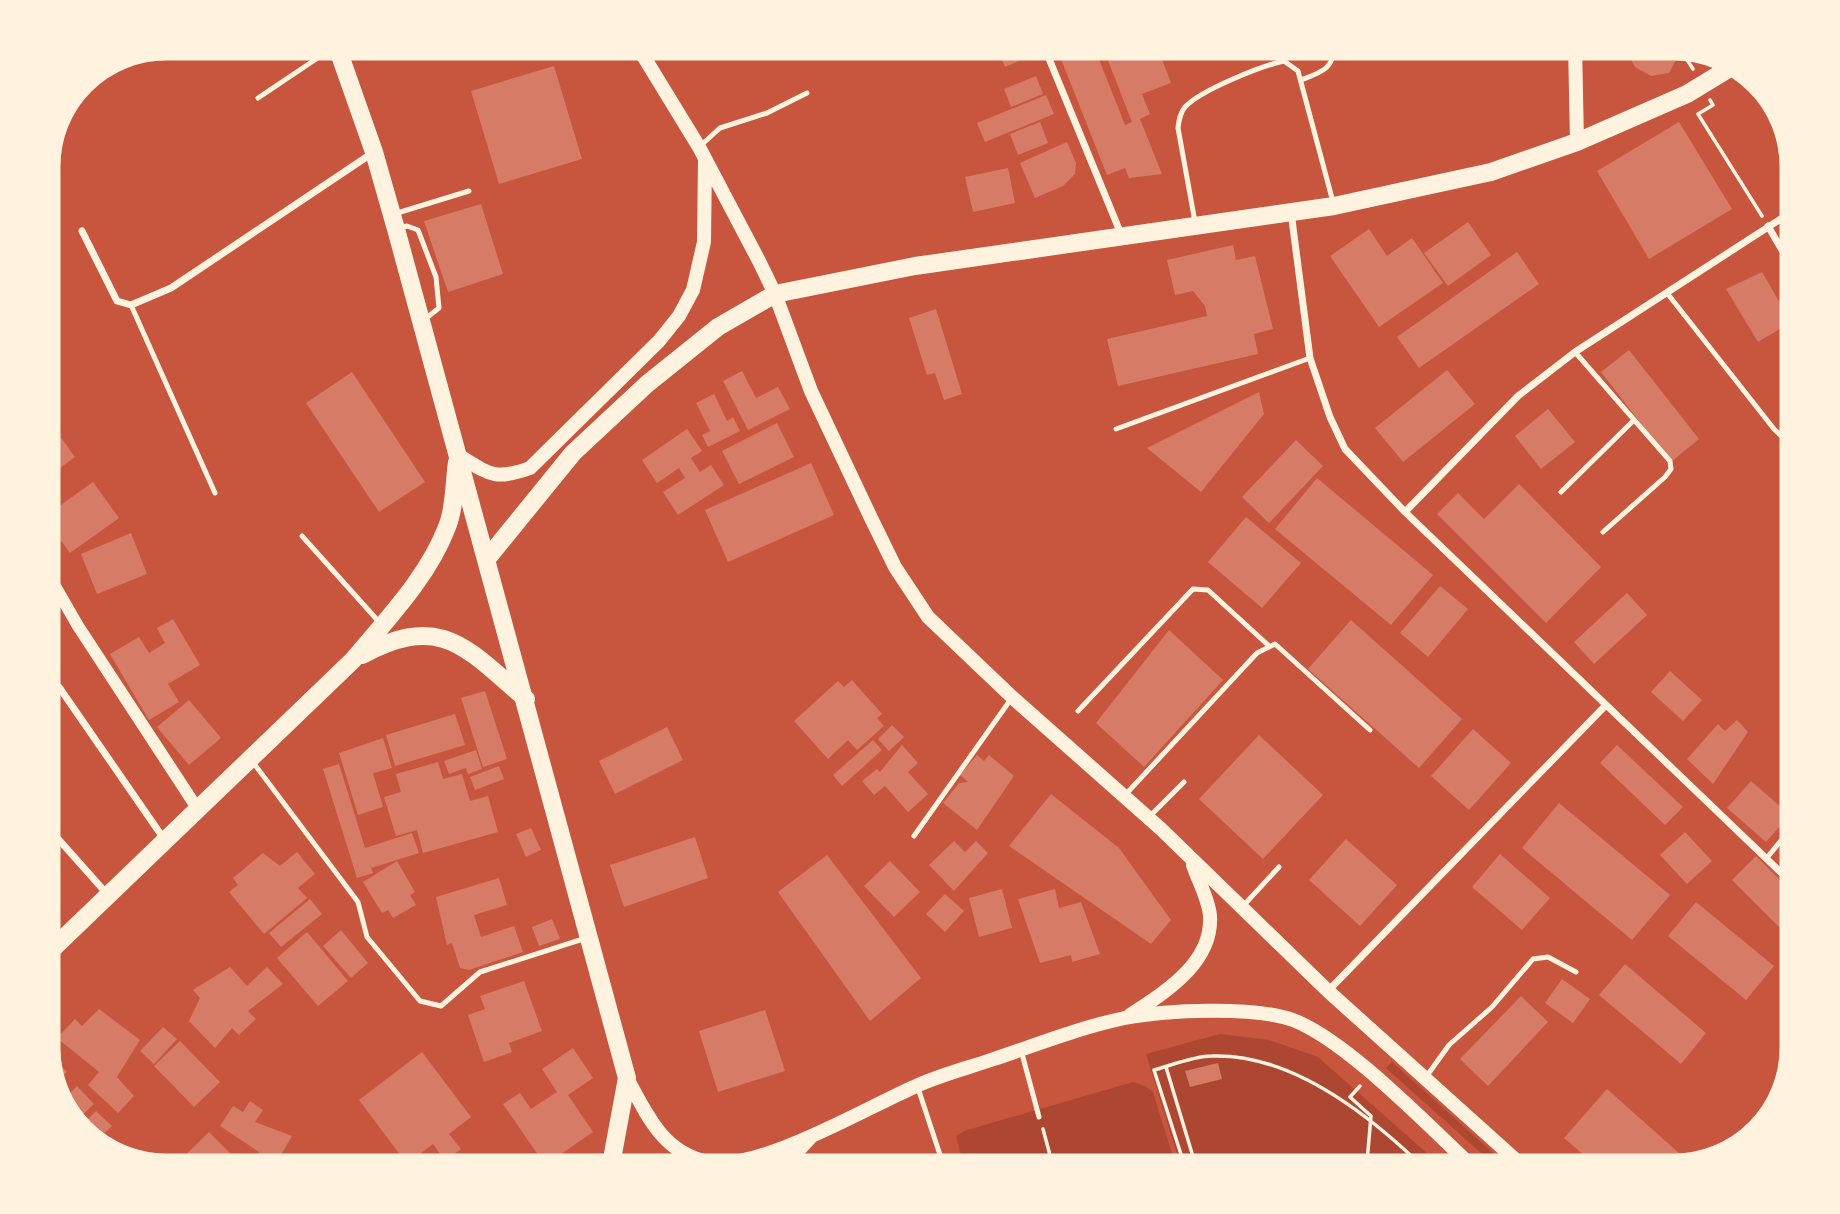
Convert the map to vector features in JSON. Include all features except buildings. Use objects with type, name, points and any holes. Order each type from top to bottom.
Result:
[{"type":"highway","points":[[341,56],[374,152],[526,699],[587,938],[627,1078],[612,1158]]},
{"type":"highway","points":[[486,559],[573,453],[647,384],[718,327],[775,294],[915,266],[1334,206],[1491,172],[1577,142],[1702,86],[1727,70]]},
{"type":"highway","points":[[56,945],[353,660],[382,625],[423,572],[448,525],[458,455]]},
{"type":"highway","points":[[353,660],[392,639],[424,636],[458,642],[526,699]]},
{"type":"main road","points":[[643,56],[702,152],[775,294],[811,391],[895,567],[928,617],[1012,697],[1149,818],[1328,991],[1514,1158]]},
{"type":"main road","points":[[1575,56],[1577,142]]},
{"type":"main road","points":[[458,455],[482,470],[502,477],[530,468],[659,341],[679,316],[694,290],[704,242],[702,152]]},
{"type":"main road","points":[[1126,1018],[1172,987],[1199,958],[1209,934],[1210,914],[1191,860]]},
{"type":"main road","points":[[748,1158],[813,1135],[917,1085],[1126,1018],[1239,1009],[1292,1020],[1319,1033],[1371,1075],[1463,1158]]},
{"type":"main road","points":[[627,1078],[666,1142],[695,1158]]},
{"type":"main road","points":[[791,1158],[813,1135]]},
{"type":"street","points":[[1048,56],[1121,235]]},
{"type":"street","points":[[82,231],[117,301],[131,305],[171,288],[374,152]]},
{"type":"street","points":[[1291,211],[1310,358],[1345,449],[1405,512],[1784,876]]},
{"type":"street","points":[[1405,512],[1518,396],[1575,352],[1784,216]]},
{"type":"street","points":[[1768,226],[1784,253]]},
{"type":"street","points":[[56,588],[197,808]]},
{"type":"street","points":[[59,687],[164,839]]},
{"type":"street","points":[[1328,991],[1605,706]]},
{"type":"street","points":[[56,836],[108,895]]},
{"type":"lane","points":[[258,98],[319,56]]},
{"type":"lane","points":[[1301,80],[1326,71],[1335,56]]},
{"type":"lane","points":[[1196,225],[1178,128],[1185,107],[1200,96],[1274,63],[1291,63],[1298,71],[1334,206]]},
{"type":"lane","points":[[702,152],[720,128],[767,113],[807,93]]},
{"type":"lane","points":[[393,222],[469,191]]},
{"type":"lane","points":[[393,222],[418,230],[436,277],[439,308],[420,322]]},
{"type":"lane","points":[[1668,293],[1784,439]]},
{"type":"lane","points":[[131,305],[215,493]]},
{"type":"lane","points":[[1575,352],[1670,461],[1671,470],[1603,532]]},
{"type":"lane","points":[[1116,429],[1310,358]]},
{"type":"lane","points":[[1561,492],[1633,421]]},
{"type":"lane","points":[[302,536],[382,625]]},
{"type":"lane","points":[[1078,711],[1193,589],[1208,590],[1268,645]]},
{"type":"lane","points":[[1124,796],[1258,653],[1275,643],[1370,730]]},
{"type":"lane","points":[[914,836],[1012,697]]},
{"type":"lane","points":[[250,759],[358,902],[367,937],[420,1001],[442,1006],[480,972],[587,938]]},
{"type":"lane","points":[[1149,818],[1184,782]]},
{"type":"lane","points":[[1766,859],[1784,837]]},
{"type":"lane","points":[[1241,908],[1279,867]]},
{"type":"lane","points":[[1426,1077],[1448,1045],[1492,1007],[1533,959],[1548,957],[1576,972]]},
{"type":"lane","points":[[1021,1050],[1039,1117]]},
{"type":"lane","points":[[917,1085],[941,1158]]},
{"type":"path","points":[[1702,86],[1713,105],[1698,114],[1768,226]]},
{"type":"path","points":[[1182,1158],[1154,1070],[1211,1055],[1256,1061],[1313,1083],[1359,1110],[1413,1158]]},
{"type":"path","points":[[1167,1067],[1194,1158]]},
{"type":"path","points":[[1367,1158],[1371,1116],[1350,1097],[1371,1075]]},
{"type":"path","points":[[1039,1117],[1051,1158]]},
{"type":"shaded area","points":[[1220,1034],[1269,1040],[1318,1057],[1432,1158],[1178,1158],[1146,1054]]},
{"type":"shaded area","points":[[1392,1062],[1499,1158],[1487,1158],[1386,1068]]},
{"type":"shaded area","points":[[1133,1082],[1153,1092],[1173,1158],[962,1158],[956,1136],[964,1131]]}]
